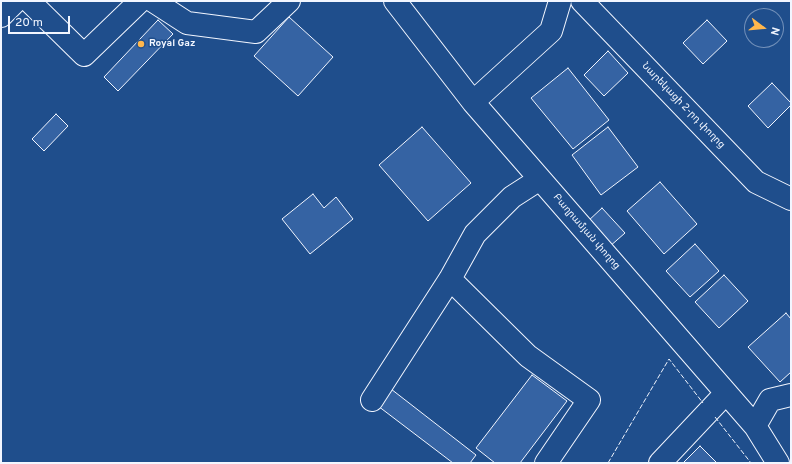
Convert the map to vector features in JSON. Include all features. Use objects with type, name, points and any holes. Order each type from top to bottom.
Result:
[{"type":"street","points":[[1,16],[16,1]]},
{"type":"street","points":[[29,1],[84,55],[140,1]]},
{"type":"street","points":[[153,1],[187,23],[256,32],[289,1]]},
{"type":"street","name":"Բաղրամյան փողոց","points":[[395,1],[473,102],[755,426],[778,463]]},
{"type":"street","points":[[473,102],[551,31],[560,1]]},
{"type":"street","name":"Նարեկացի 2-րդ փողոց","points":[[582,1],[756,182],[791,199]]},
{"type":"street","points":[[372,400],[450,278],[475,234],[512,196],[540,179]]},
{"type":"street","points":[[450,278],[528,356],[589,400],[546,463]]},
{"type":"street","points":[[660,463],[726,393]]},
{"type":"street","points":[[755,426],[770,400],[791,395]]},
{"type":"building","points":[[289,17],[333,57],[298,96],[254,56]]},
{"type":"building","points":[[158,20],[173,34],[118,91],[104,77]]},
{"type":"building","points":[[707,20],[727,41],[703,64],[683,43]]},
{"type":"building","points":[[608,51],[628,73],[604,96],[584,75]]},
{"type":"building","points":[[568,68],[609,120],[573,149],[531,98]]},
{"type":"building","points":[[772,83],[791,103],[791,105],[768,128],[748,106]]},
{"type":"building","points":[[56,114],[68,126],[44,151],[32,139]]},
{"type":"building","points":[[422,127],[471,183],[428,221],[379,165]]},
{"type":"building","points":[[608,127],[638,167],[601,195],[572,155]]},
{"type":"building","points":[[660,182],[697,224],[664,254],[627,211]]},
{"type":"building","points":[[313,194],[324,208],[336,197],[353,219],[310,254],[282,219]]},
{"type":"building","points":[[602,208],[625,233],[609,247],[587,222]]},
{"type":"building","points":[[695,244],[719,271],[690,297],[666,271]]},
{"type":"building","points":[[724,275],[748,301],[719,328],[695,302]]},
{"type":"building","points":[[786,313],[791,319],[791,372],[780,382],[748,347]]},
{"type":"building","points":[[532,375],[567,401],[520,463],[495,463],[476,448]]},
{"type":"building","points":[[391,389],[476,455],[470,463],[453,463],[378,406]]},
{"type":"building","points":[[700,446],[717,463],[683,463]]},
{"type":"fence","points":[[608,463],[669,359],[703,403]]},
{"type":"fence","points":[[715,417],[751,463]]},
{"type":"place","name":"Royal Gaz","points":[[141,44]]}]
